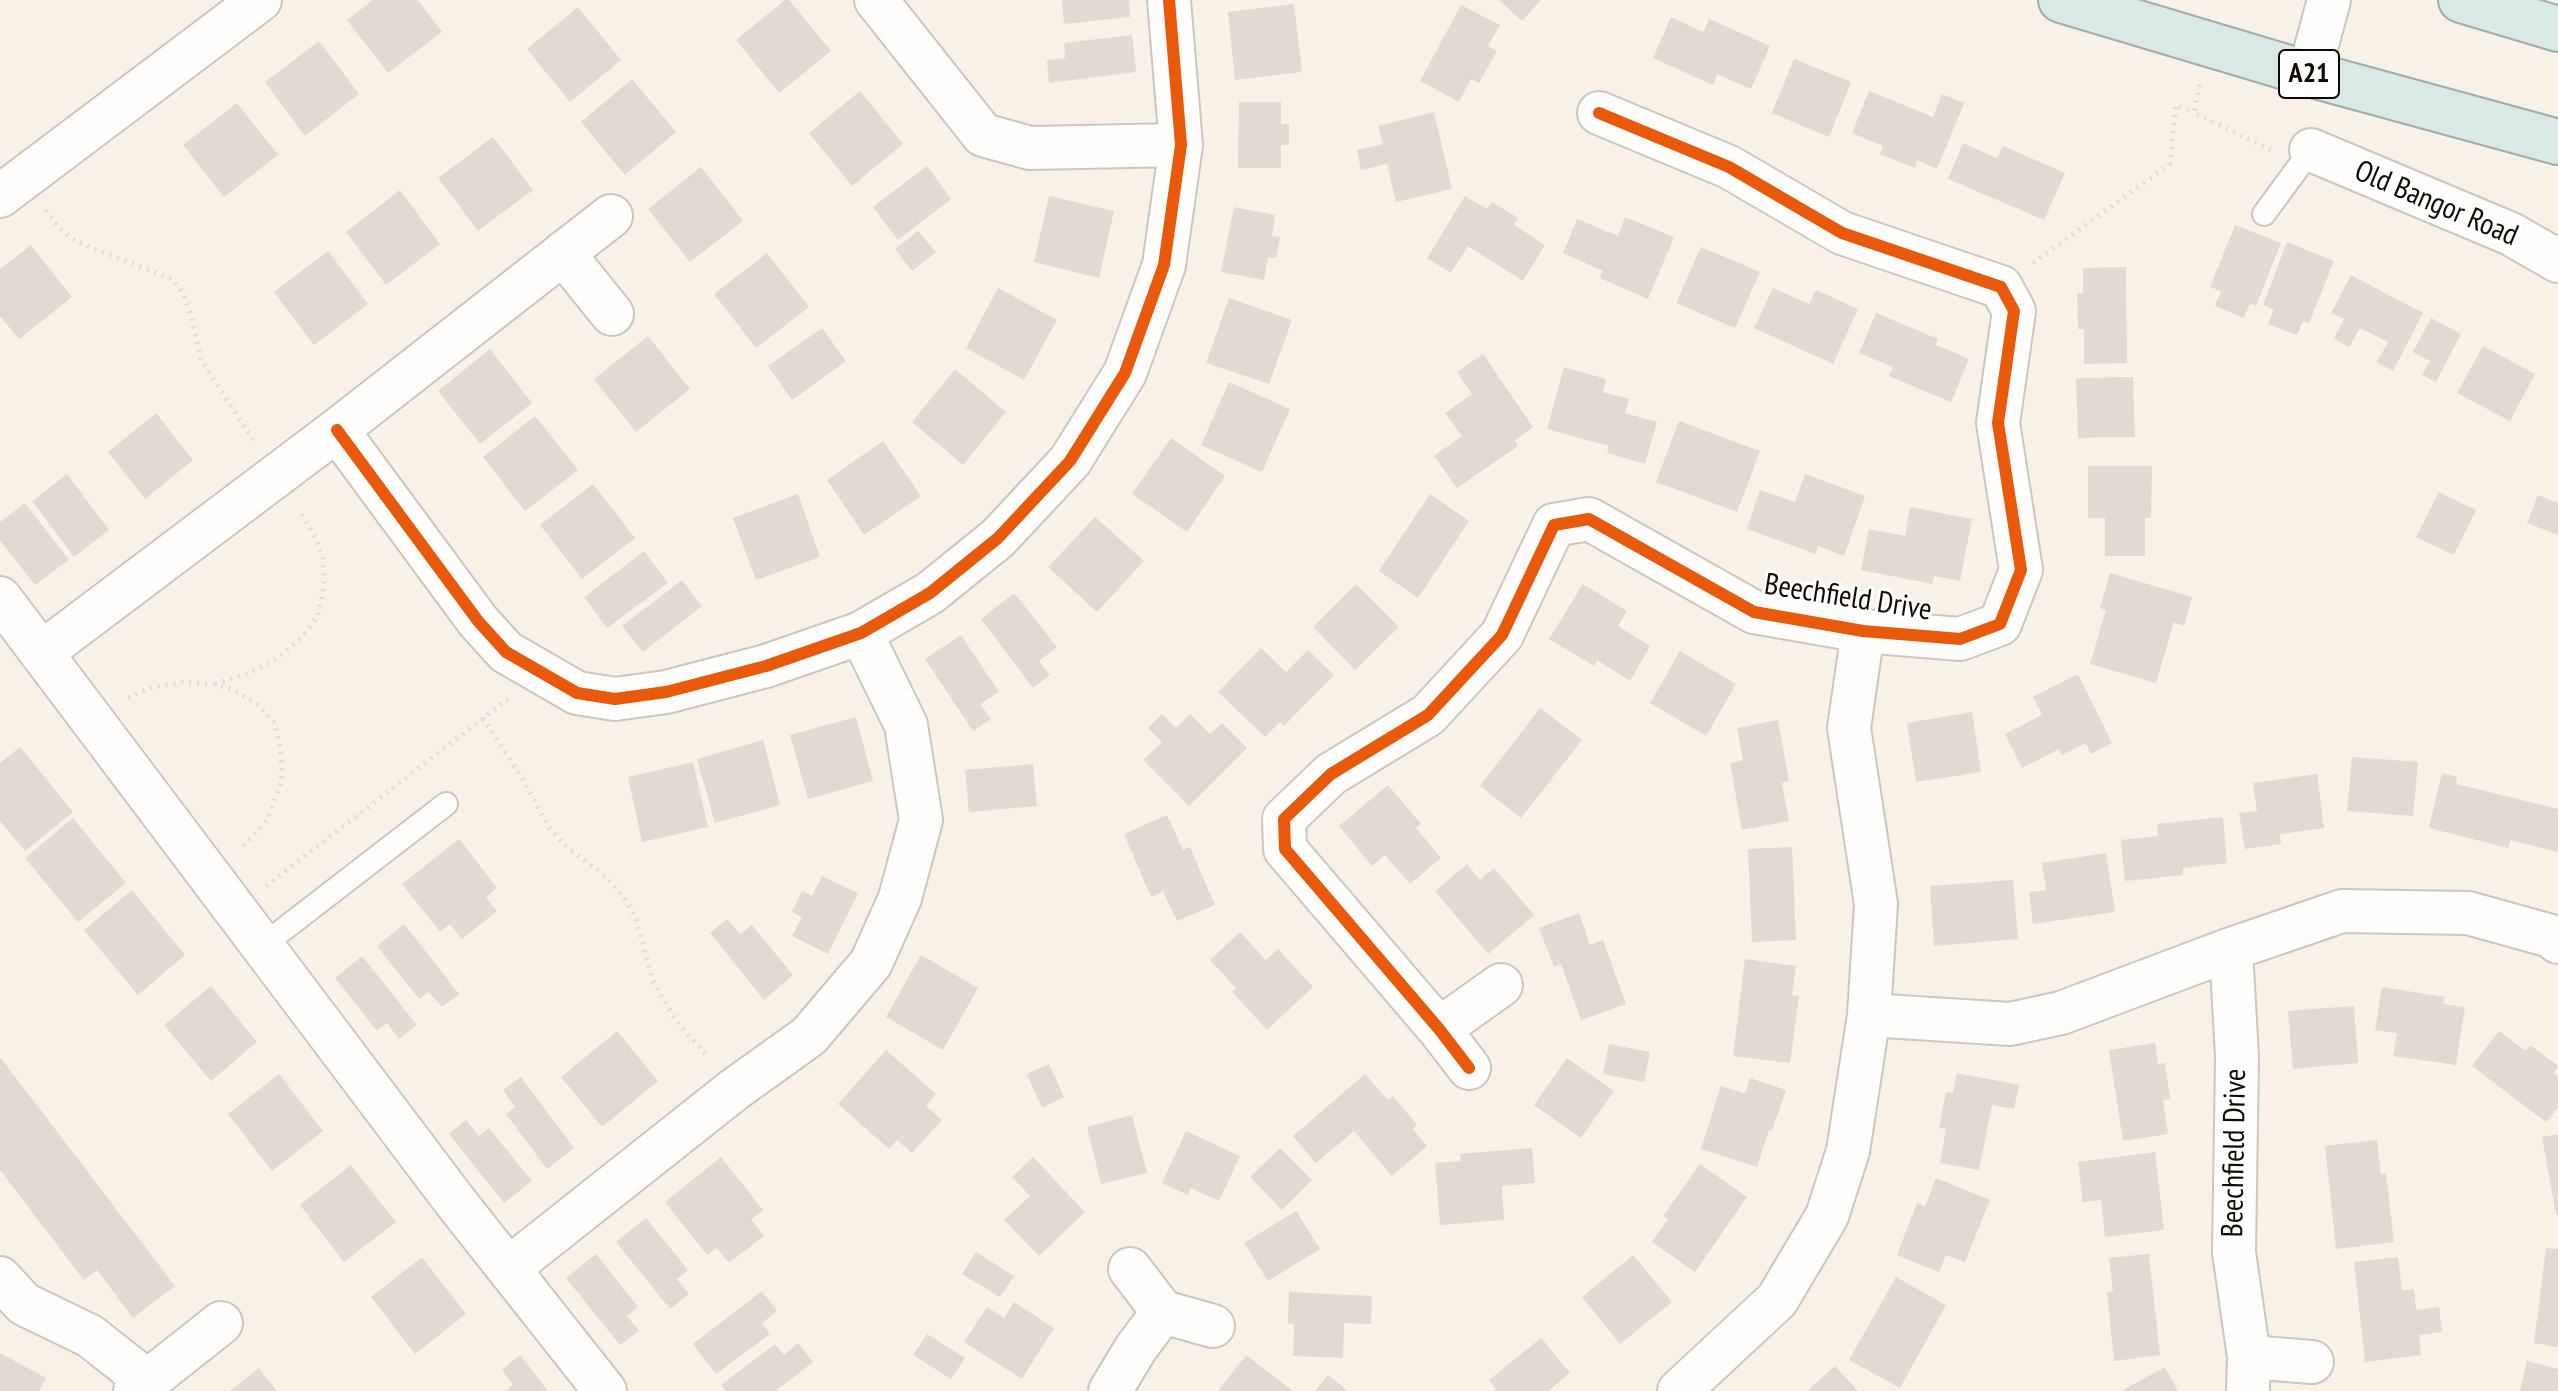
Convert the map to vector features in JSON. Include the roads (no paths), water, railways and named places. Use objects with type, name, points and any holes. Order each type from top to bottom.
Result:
[{"type":"highway","name":"A21","points":[[2061,0],[2309,74],[2558,142]]},
{"type":"highway","points":[[2461,0],[2558,29]]},
{"type":"street","points":[[12,187],[260,0]]},
{"type":"street","points":[[876,0],[983,135],[1030,148],[1181,145]]},
{"type":"street","points":[[337,430],[478,621],[506,652],[577,693],[615,699],[666,692],[766,666],[861,633],[930,593],[998,538],[1070,461],[1125,373],[1164,265],[1181,145],[1169,0]]},
{"type":"street","points":[[2309,74],[2329,0]]},
{"type":"street","name":"Beechfield Drive","points":[[1469,1068],[1285,849],[1284,819],[1331,774],[1428,715],[1460,681],[1502,635],[1554,525],[1589,519],[1754,612],[1863,631],[1960,639],[2000,624],[2021,570],[1998,423],[2014,311],[2001,287],[1842,233],[1729,167],[1599,113]]},
{"type":"street","name":"Old Bangor Road","points":[[2311,150],[2511,234],[2558,261]]},
{"type":"street","points":[[41,653],[337,430],[611,216]]},
{"type":"street","points":[[563,253],[612,314]]},
{"type":"street","points":[[0,598],[454,1200],[605,1391]]},
{"type":"street","name":"Beechfield Drive","points":[[1679,1391],[1777,1300],[1827,1216],[1848,1151],[1869,1015],[1876,904],[1849,728],[1863,631]]},
{"type":"street","points":[[509,1268],[735,1089],[809,1036],[871,963],[900,898],[921,820],[906,725],[861,633]]},
{"type":"street","points":[[1869,1015],[2010,1024],[2061,1013],[2342,911],[2468,913],[2551,936],[2558,942]]},
{"type":"street","name":"Beechfield Drive","points":[[2231,949],[2237,1057],[2234,1252],[2248,1374],[2312,1362]]},
{"type":"street","points":[[1439,1029],[1501,985]]},
{"type":"street","points":[[1130,1269],[1163,1312],[1213,1326]]},
{"type":"street","points":[[0,1278],[24,1304],[90,1336],[141,1386],[221,1323]]},
{"type":"street","points":[[1110,1391],[1163,1312]]},
{"type":"lane","points":[[2264,214],[2311,150]]},
{"type":"lane","points":[[262,946],[446,804]]}]
